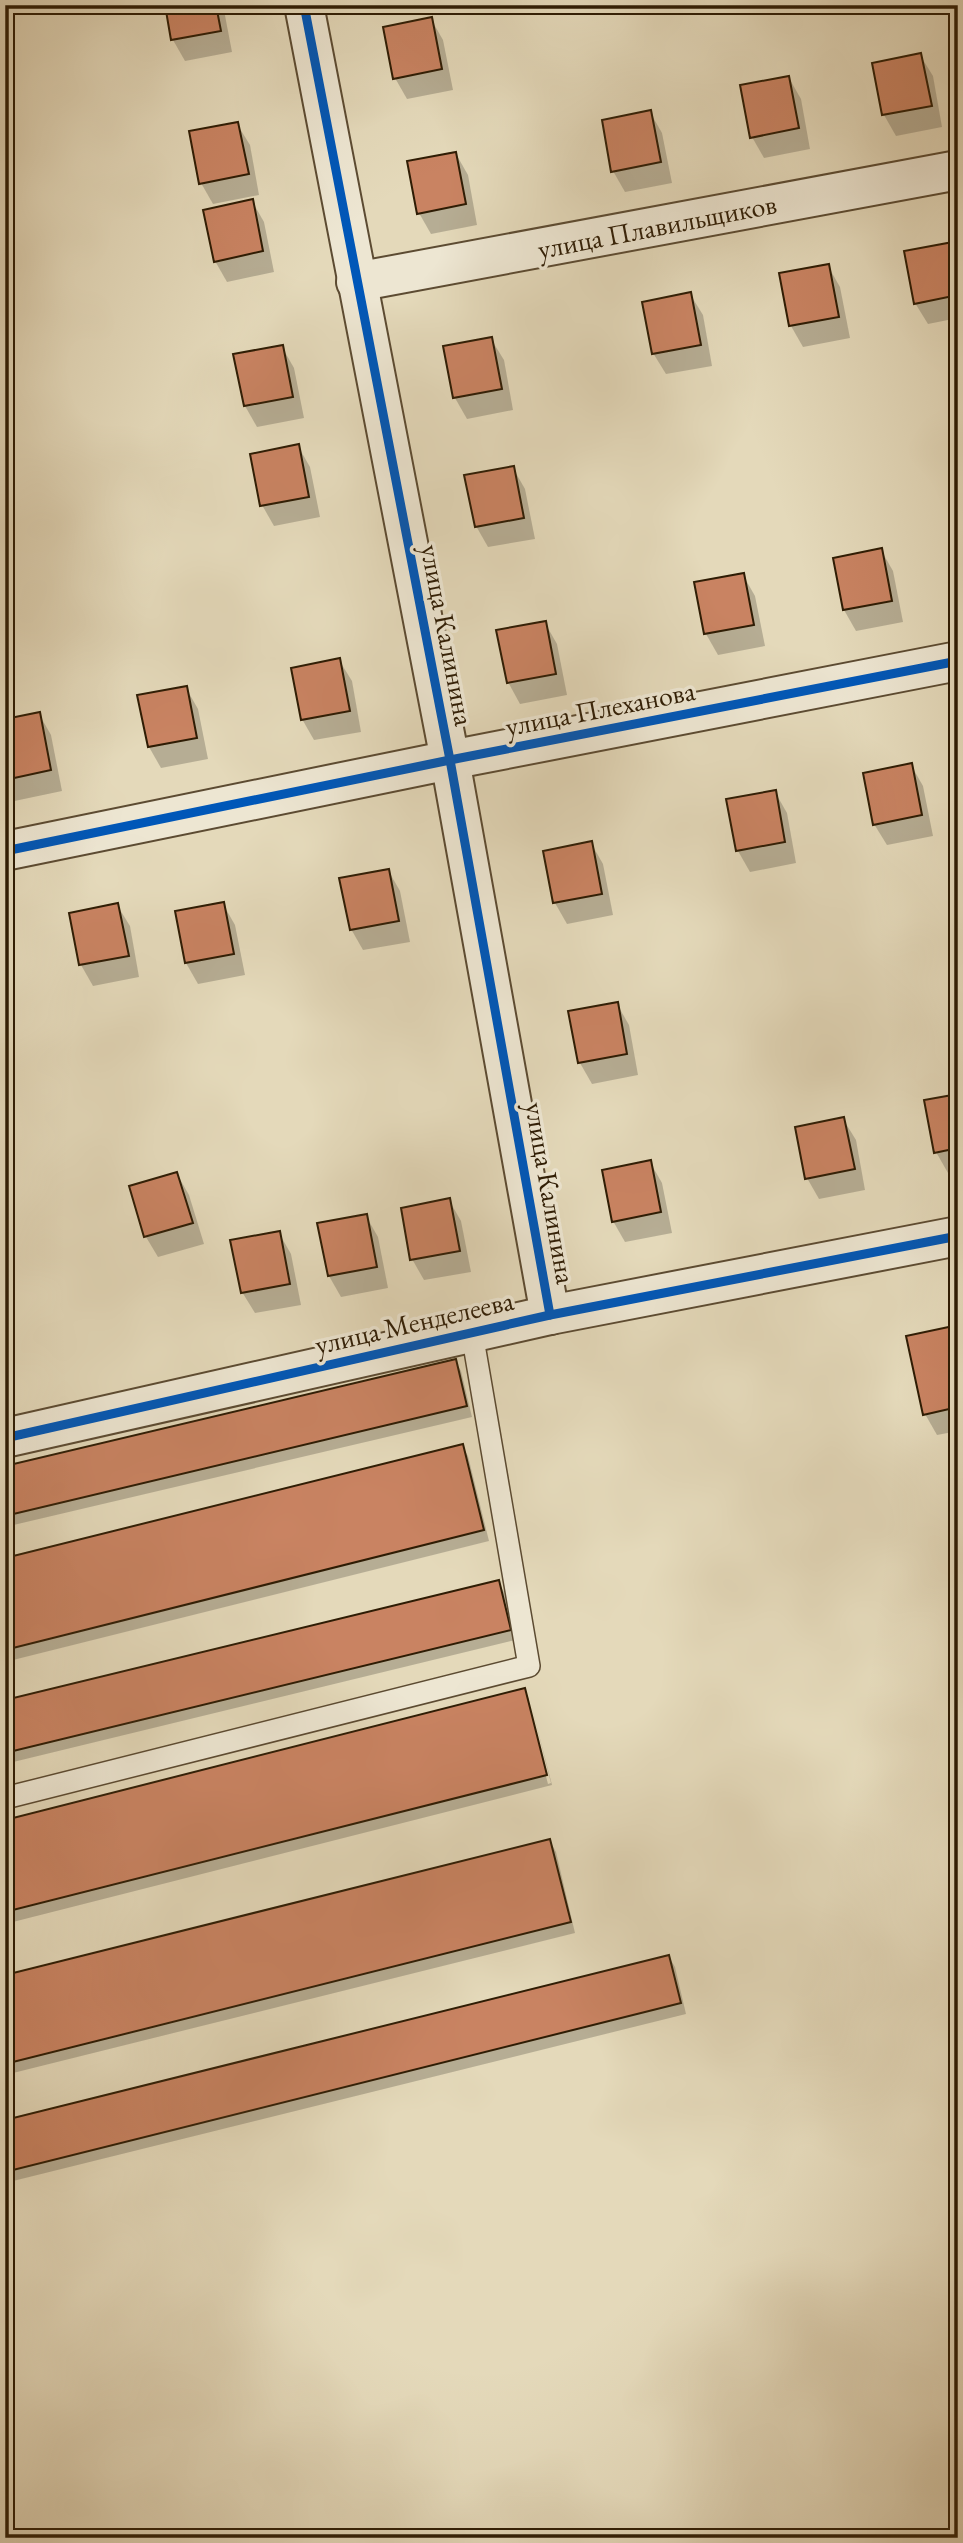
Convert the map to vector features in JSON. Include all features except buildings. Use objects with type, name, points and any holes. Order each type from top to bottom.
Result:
[{"type":"street","name":"улица Калинина","points":[[304,5],[450,760],[550,1315]]},
{"type":"street","name":"улица Плавильщиков","points":[[356,282],[958,170]]},
{"type":"street","name":"улица Плеханова","points":[[5,851],[450,760],[958,661]]},
{"type":"street","name":"улица Менделеева","points":[[5,1438],[550,1315],[958,1236]]},
{"type":"lane","points":[[5,1798],[529,1666],[472,1333]]},
{"type":"cycle path","points":[[304,5],[450,760],[550,1315]]},
{"type":"cycle path","points":[[5,851],[450,760],[958,661]]},
{"type":"cycle path","points":[[5,1438],[550,1315],[958,1236]]}]
